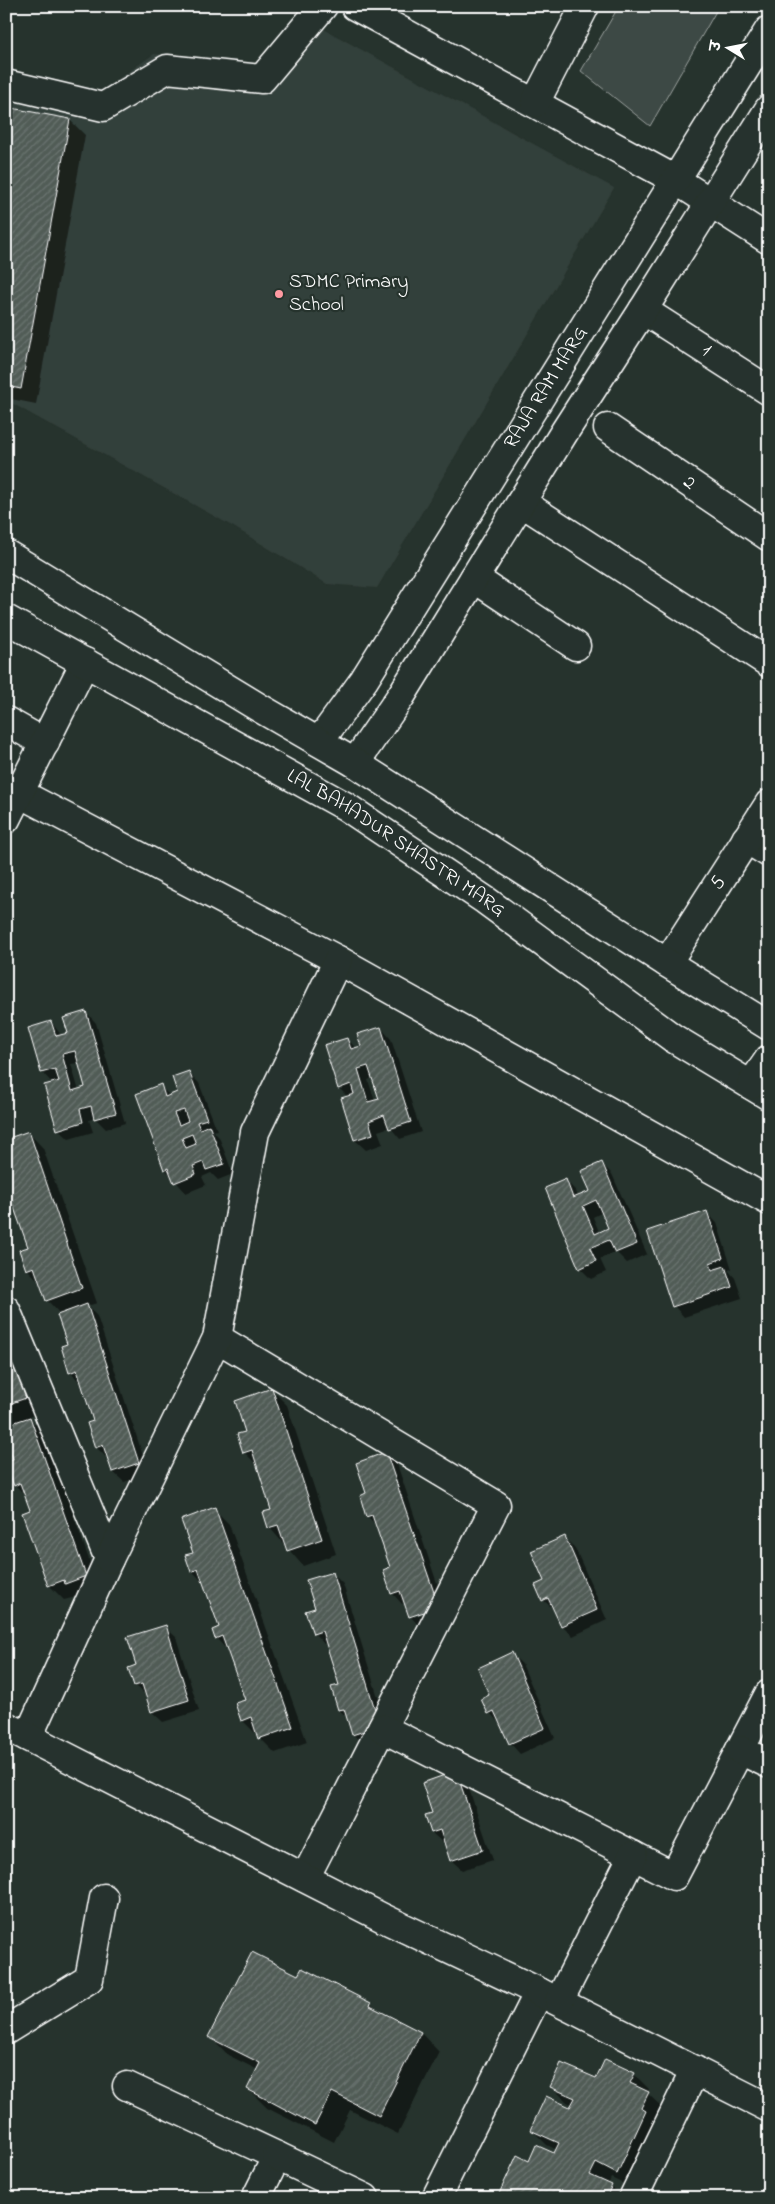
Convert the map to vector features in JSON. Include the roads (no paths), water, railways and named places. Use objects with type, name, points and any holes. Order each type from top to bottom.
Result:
[{"type":"street","points":[[6,84],[103,107],[167,69],[262,79],[322,6]]},
{"type":"street","points":[[355,6],[674,180],[769,240]]},
{"type":"street","points":[[535,103],[585,6]]},
{"type":"street","name":"RAJA RAM MARG","points":[[319,742],[364,680],[769,30]]},
{"type":"street","name":"RAJA RAM MARG","points":[[355,763],[401,696],[769,109]]},
{"type":"street","name":"1","points":[[643,310],[765,380]]},
{"type":"street","name":"2","points":[[608,428],[769,537]]},
{"type":"street","points":[[521,502],[769,663]]},
{"type":"street","points":[[6,554],[355,763],[667,963],[769,1026]]},
{"type":"street","points":[[474,578],[576,646]]},
{"type":"street","name":"LAL BAHADUR SHASTRI MARG","points":[[6,619],[345,806],[485,900],[673,1038],[760,1091]]},
{"type":"street","points":[[6,819],[85,662]]},
{"type":"street","points":[[6,721],[45,743]]},
{"type":"street","points":[[19,793],[338,960],[769,1200]]},
{"type":"street","name":"5","points":[[667,963],[769,804]]},
{"type":"street","points":[[746,839],[769,853]]},
{"type":"street","points":[[338,960],[254,1132],[217,1338],[109,1560],[17,1731],[383,1918],[549,1997],[769,2108]]},
{"type":"street","points":[[760,1091],[769,1059]]},
{"type":"street","points":[[6,1310],[109,1560]]},
{"type":"street","points":[[217,1338],[496,1505],[305,1878]]},
{"type":"street","points":[[382,1728],[674,1876],[769,1694]]},
{"type":"street","points":[[740,1750],[769,1764]]},
{"type":"street","points":[[436,2198],[549,1997],[633,1855]]},
{"type":"street","points":[[6,2030],[89,1979],[104,1898]]},
{"type":"street","points":[[633,2198],[695,2070]]},
{"type":"street","points":[[128,2086],[365,2198]]},
{"type":"street","points":[[256,2198],[277,2156]]},
{"type":"place","name":"SDMC Primary School","points":[[279,294]]}]
